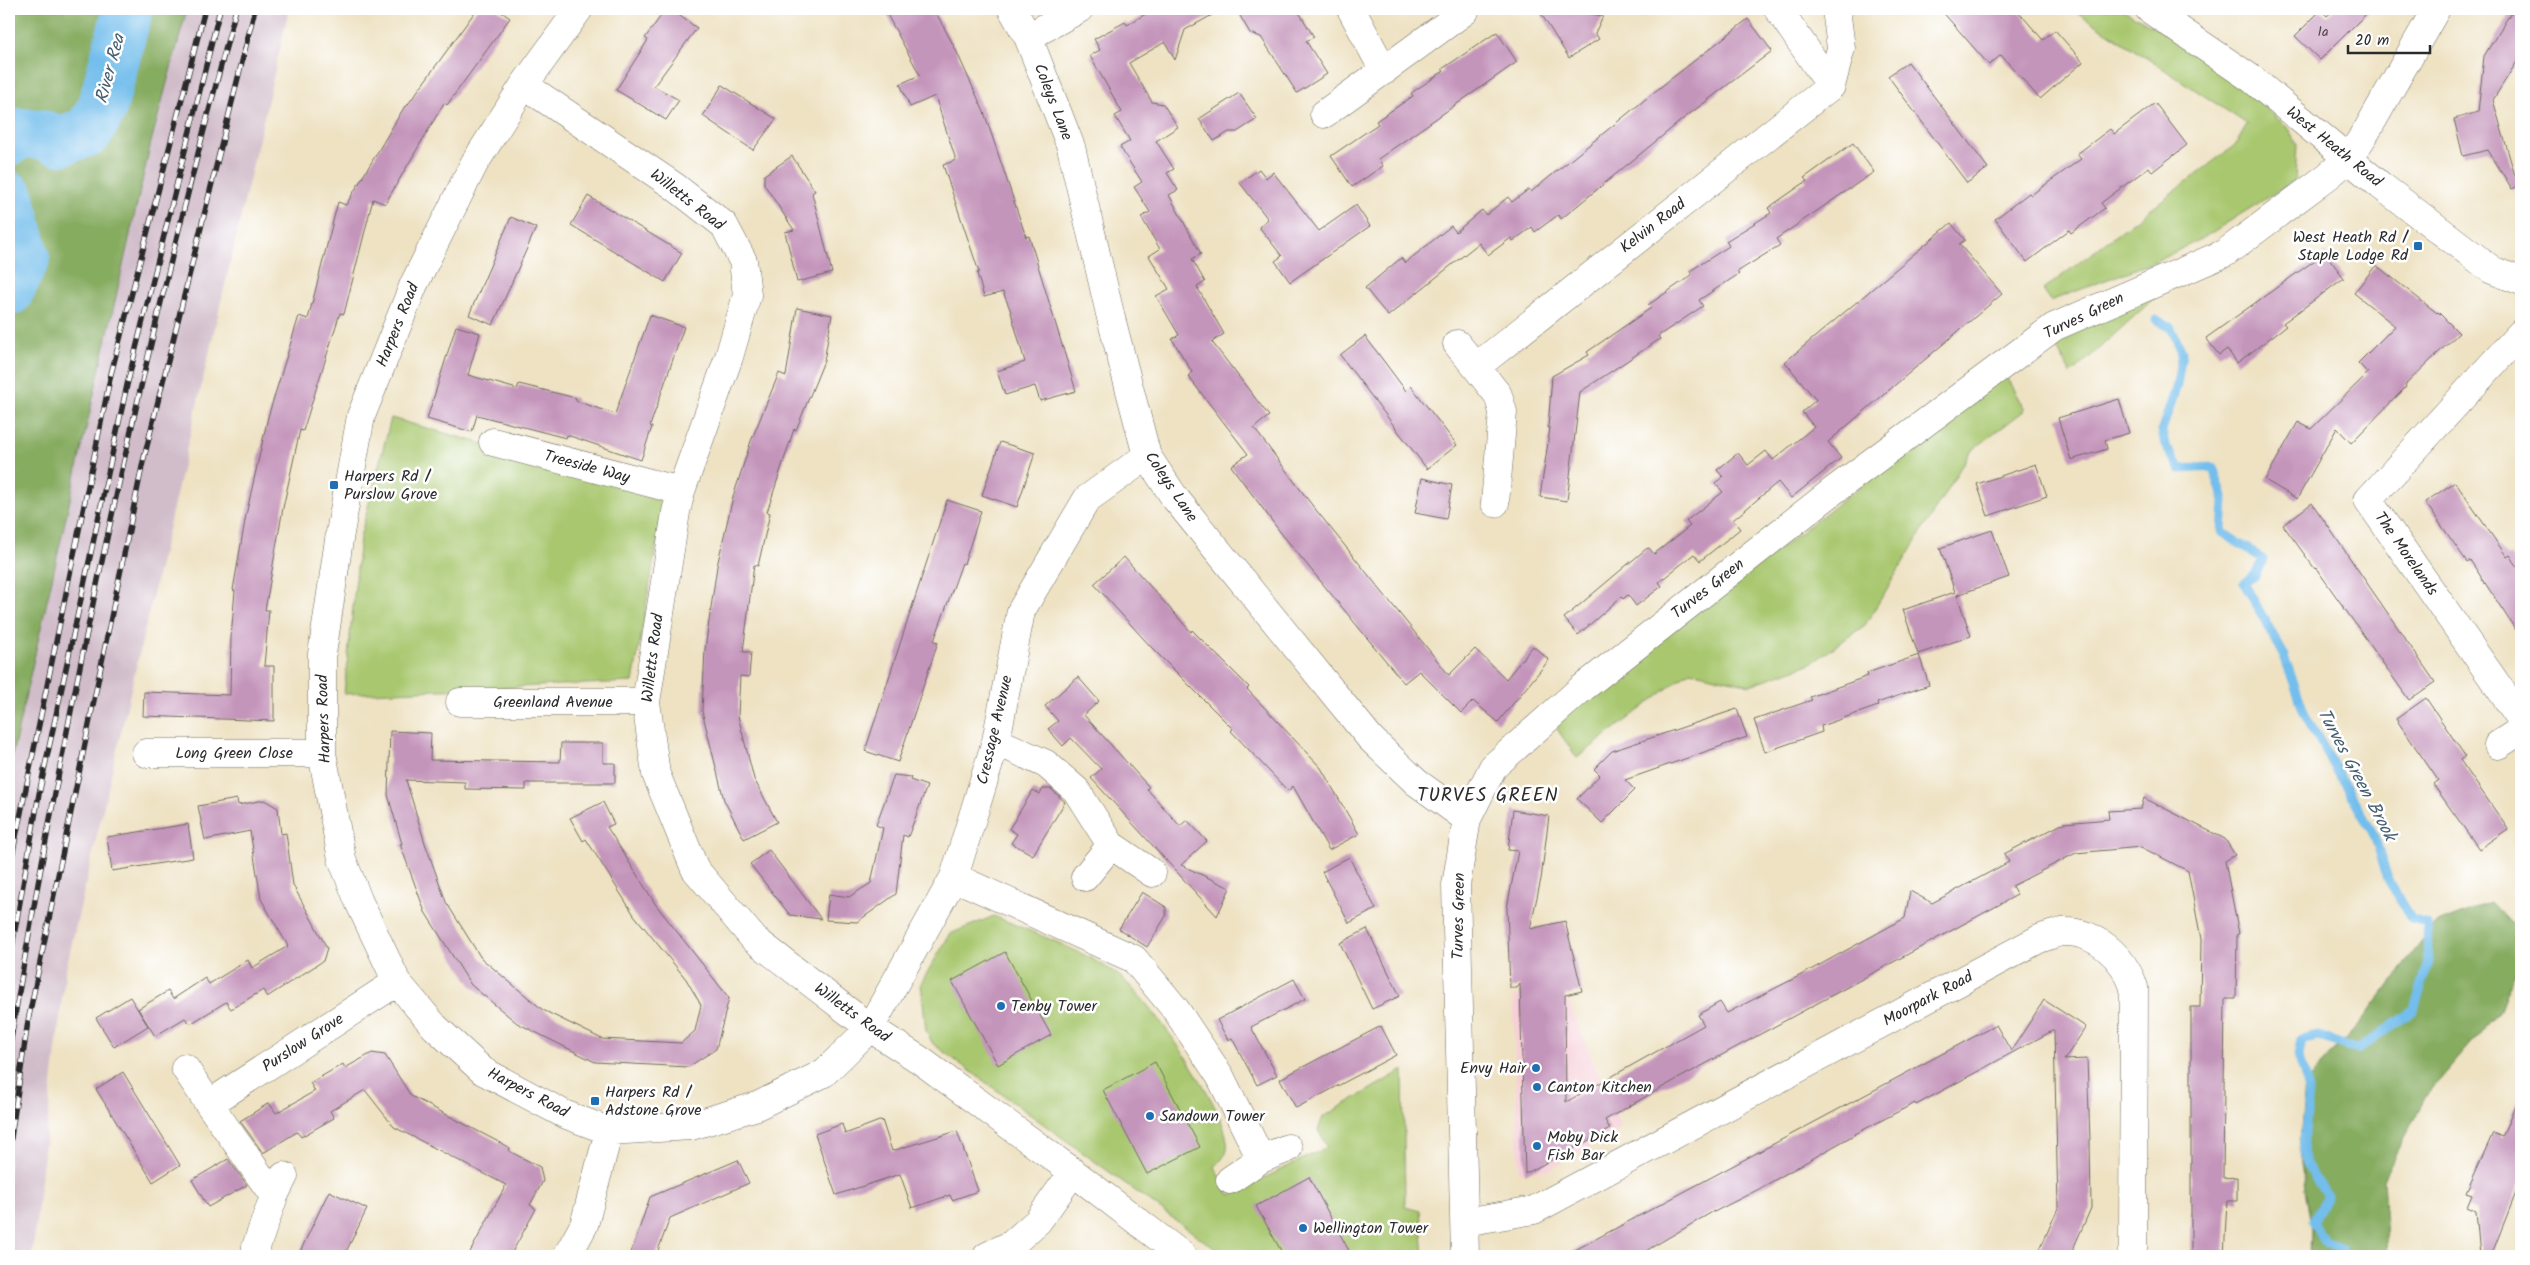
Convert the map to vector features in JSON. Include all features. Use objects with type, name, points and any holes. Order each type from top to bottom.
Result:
[{"type":"street","name":"Harpers Road","points":[[579,9],[524,85],[474,164],[414,284],[361,416],[340,533],[322,654],[322,752],[342,859],[359,902],[398,982],[435,1027],[484,1071],[564,1114],[609,1131],[691,1126],[757,1106],[824,1073],[870,1028]]},
{"type":"street","name":"Coleys Lane","points":[[1012,9],[1028,37],[1071,147],[1111,318],[1147,456],[1175,498],[1370,738],[1416,782],[1467,819]]},
{"type":"street","points":[[1028,37],[1080,9]]},
{"type":"street","points":[[1351,9],[1384,70]]},
{"type":"street","points":[[1778,9],[1831,86]]},
{"type":"street","points":[[1831,86],[1841,48],[1836,9]]},
{"type":"street","name":"West Heath Road","points":[[2149,9],[2252,79],[2380,185],[2492,270],[2521,281]]},
{"type":"street","points":[[2349,158],[2436,9]]},
{"type":"street","points":[[1324,114],[1465,11]]},
{"type":"street","name":"Willetts Road","points":[[524,85],[674,186],[724,225],[743,261],[747,295],[730,357],[680,492],[646,702],[656,774],[695,869],[754,940],[870,1028],[920,1060],[1073,1172],[1183,1256]]},
{"type":"street","name":"Kelvin Road","points":[[1476,367],[1831,86]]},
{"type":"street","name":"Turves Green","points":[[1466,1256],[1456,885],[1467,819],[1493,767],[1580,690],[1833,491],[2054,327],[2225,252],[2298,200],[2349,158]]},
{"type":"street","name":"The Morelands","points":[[2521,333],[2368,500],[2521,719]]},
{"type":"street","points":[[1457,344],[1498,396],[1503,412],[1495,503]]},
{"type":"street","name":"Treeside Way","points":[[493,442],[680,492]]},
{"type":"street","name":"Cressage Avenue","points":[[870,1028],[954,877],[996,741],[1021,611],[1087,499],[1147,456]]},
{"type":"street","name":"Greenland Avenue","points":[[460,702],[646,702]]},
{"type":"street","points":[[2498,745],[2521,730]]},
{"type":"street","points":[[996,741],[1046,764],[1076,790],[1111,845],[1152,873]]},
{"type":"street","name":"Long Green Close","points":[[146,753],[322,752]]},
{"type":"street","points":[[1085,877],[1111,845]]},
{"type":"street","points":[[954,877],[1134,959],[1176,1010],[1220,1076],[1261,1159]]},
{"type":"street","name":"Moorpark Road","points":[[1465,1222],[1534,1210],[2040,939],[2062,932],[2083,936],[2100,943],[2117,955],[2128,971],[2134,987],[2133,1248],[2131,1256]]},
{"type":"street","name":"Purslow Grove","points":[[209,1104],[398,982]]},
{"type":"street","points":[[185,1068],[209,1104],[279,1186],[256,1247]]},
{"type":"street","points":[[567,1256],[584,1224],[609,1131]]},
{"type":"street","points":[[1230,1180],[1261,1159],[1288,1148]]},
{"type":"street","points":[[987,1256],[1012,1244],[1038,1221],[1073,1172]]},
{"type":"shaded area","points":[[187,9],[289,9],[65,973],[32,1256],[9,1256],[9,769],[151,142]]},
{"type":"shaded area","points":[[1513,996],[1567,999],[1621,1128],[1549,1170],[1519,1171]]},
{"type":"green space","points":[[9,9],[187,9],[151,142],[9,769]]},
{"type":"green space","points":[[2072,9],[2122,9],[2184,44],[2238,82],[2290,130],[2297,145],[2295,180],[2203,238],[2159,260],[2050,301],[2043,290],[2235,145],[2247,124]]},
{"type":"green space","points":[[2173,281],[2071,374],[2051,337]]},
{"type":"green space","points":[[2005,375],[2025,410],[1970,452],[1865,625],[1812,663],[1750,685],[1690,671],[1577,758],[1553,723]]},
{"type":"green space","points":[[391,418],[665,495],[633,682],[344,694],[360,538]]},
{"type":"green space","points":[[2491,902],[2521,934],[2521,956],[2501,1009],[2426,1096],[2383,1179],[2388,1256],[2310,1256],[2311,1226],[2299,1152],[2305,1083],[2362,1020],[2435,924]]},
{"type":"green space","points":[[994,916],[1055,941],[1100,963],[1128,984],[1145,1002],[1198,1076],[1222,1123],[1227,1141],[1227,1149],[1215,1167],[1230,1195],[1327,1147],[1318,1130],[1323,1117],[1403,1070],[1405,1206],[1420,1210],[1424,1256],[1225,1256],[933,1044],[926,1031],[921,983],[950,934]]},
{"type":"building","points":[[477,9],[497,9],[510,18],[447,105],[444,103],[385,204],[373,199],[344,314],[340,313],[303,431],[300,430],[283,508],[265,610],[269,610],[264,666],[274,666],[274,721],[143,716],[144,692],[230,695],[231,637],[235,591],[233,590],[246,515],[268,417],[299,316],[308,319],[338,202],[346,205],[405,106]]},
{"type":"building","points":[[666,9],[670,9],[697,28],[654,86],[679,100],[666,120],[616,90],[648,40],[645,38]]},
{"type":"building","points":[[884,9],[934,9],[955,48],[984,112],[1026,237],[1029,236],[1076,391],[1040,401],[1035,386],[1005,395],[997,371],[1025,362],[1010,309],[1003,292],[984,297],[977,273],[979,272],[943,165],[956,160],[935,96],[910,107],[900,84],[920,75]]},
{"type":"building","points":[[1154,9],[1223,9],[1185,30],[1175,60],[1165,42],[1129,63],[1152,102],[1163,104],[1178,127],[1156,141],[1174,169],[1167,173],[1178,190],[1169,195],[1201,254],[1192,259],[1205,282],[1197,287],[1224,334],[1212,342],[1269,416],[1254,428],[1312,505],[1449,675],[1475,649],[1506,679],[1533,646],[1549,660],[1498,722],[1473,701],[1461,713],[1419,671],[1404,683],[1281,533],[1231,466],[1248,454],[1188,376],[1192,372],[1172,339],[1179,335],[1156,296],[1169,289],[1149,256],[1160,249],[1141,217],[1150,212],[1134,187],[1142,182],[1120,147],[1130,141],[1115,116],[1122,112],[1090,56],[1100,50],[1094,39],[1125,22],[1127,25]]},
{"type":"building","points":[[1236,9],[1297,9],[1314,37],[1306,41],[1327,74],[1297,93],[1261,37],[1250,33]]},
{"type":"building","points":[[1538,9],[1584,9],[1586,13],[1603,16],[1595,33],[1599,39],[1569,58]]},
{"type":"building","points":[[1940,9],[2016,9],[2043,40],[2055,30],[2083,62],[2040,99],[2001,55],[1989,65]]},
{"type":"building","points":[[2335,9],[2371,9],[2320,60],[2295,36],[2321,10],[2327,16]]},
{"type":"building","points":[[2513,9],[2521,9],[2521,55],[2493,100],[2518,186],[2512,189],[2488,150],[2463,156],[2454,119],[2478,112],[2484,56]]},
{"type":"building","points":[[1748,19],[1772,51],[1683,119],[1561,219],[1558,215],[1535,232],[1532,227],[1513,241],[1511,238],[1488,255],[1479,243],[1388,316],[1365,288],[1401,258],[1405,263],[1451,226],[1456,232],[1482,210],[1486,215],[1508,197],[1512,202],[1529,189],[1531,192]]},
{"type":"building","points":[[1497,32],[1517,62],[1378,159],[1383,166],[1352,187],[1331,156],[1378,124],[1376,121],[1413,96],[1411,93],[1444,71],[1442,69]]},
{"type":"building","points":[[1908,62],[1988,168],[1967,183],[1888,76]]},
{"type":"building","points":[[722,85],[776,119],[753,150],[703,116]]},
{"type":"building","points":[[1239,93],[1257,119],[1237,132],[1229,132],[1214,141],[1199,119]]},
{"type":"building","points":[[2155,103],[2187,145],[2152,172],[2149,167],[2101,203],[2105,208],[2071,233],[2069,230],[2027,262],[1995,219],[2029,193],[2031,195],[2081,159],[2077,154],[2110,129],[2114,134]]},
{"type":"building","points":[[1853,143],[1874,172],[1776,239],[1780,245],[1737,272],[1739,274],[1699,300],[1703,306],[1658,336],[1660,339],[1580,392],[1567,501],[1540,497],[1550,428],[1548,428],[1552,376],[1589,355],[1587,352],[1651,308],[1648,305],[1692,275],[1690,271],[1729,246],[1726,241],[1771,213],[1768,208],[1807,181],[1804,178]]},
{"type":"building","points":[[792,156],[815,191],[812,193],[832,273],[797,282],[785,232],[794,230],[764,184],[764,175]]},
{"type":"building","points":[[1259,169],[1266,178],[1273,172],[1319,231],[1356,205],[1370,226],[1290,282],[1275,261],[1282,256],[1259,227],[1268,219],[1240,183]]},
{"type":"building","points":[[588,196],[682,253],[665,282],[571,225]]},
{"type":"building","points":[[511,217],[536,228],[493,325],[469,315]]},
{"type":"building","points":[[1951,223],[1965,240],[1959,244],[2002,294],[1828,442],[1841,458],[1791,498],[1778,482],[1733,520],[1740,529],[1700,561],[1694,554],[1659,582],[1662,586],[1636,606],[1628,595],[1623,599],[1621,597],[1578,635],[1564,618],[1646,549],[1649,548],[1654,554],[1690,526],[1686,521],[1723,492],[1715,483],[1723,477],[1717,470],[1738,453],[1748,465],[1766,451],[1773,460],[1814,427],[1802,412],[1816,400],[1785,362]]},
{"type":"building","points":[[2325,253],[2344,278],[2283,323],[2286,326],[2237,363],[2227,349],[2219,355],[2206,338]]},
{"type":"building","points":[[2376,265],[2438,312],[2459,333],[2405,385],[2406,387],[2351,443],[2337,428],[2297,499],[2265,480],[2298,422],[2311,429],[2368,373],[2358,363],[2395,326],[2354,293]]},
{"type":"building","points":[[797,308],[832,315],[824,361],[796,430],[794,429],[767,512],[770,513],[758,566],[754,565],[743,652],[751,652],[749,677],[740,676],[738,716],[754,779],[777,822],[744,839],[724,800],[702,711],[705,649],[717,566],[733,497],[751,441],[779,373],[786,376]]},
{"type":"building","points":[[650,315],[684,327],[650,426],[652,427],[641,460],[567,435],[566,438],[477,415],[472,432],[427,419],[456,326],[480,333],[468,375],[517,389],[519,384],[576,398],[576,401],[615,414]]},
{"type":"building","points":[[1365,336],[1406,391],[1411,386],[1457,445],[1427,469],[1340,355]]},
{"type":"building","points":[[2119,399],[2129,433],[2105,440],[2107,449],[2071,460],[2058,418]]},
{"type":"building","points":[[1000,442],[1035,453],[1017,507],[982,495]]},
{"type":"building","points":[[2036,464],[2047,496],[1988,516],[1977,484]]},
{"type":"building","points":[[1422,478],[1452,485],[1446,519],[1415,513]]},
{"type":"building","points":[[2455,482],[2507,557],[2510,555],[2521,572],[2521,638],[2470,560],[2467,562],[2425,502]]},
{"type":"building","points":[[947,500],[981,511],[964,564],[962,563],[934,641],[938,642],[898,762],[865,751]]},
{"type":"building","points":[[2312,503],[2435,682],[2409,700],[2316,568],[2283,525]]},
{"type":"building","points":[[1992,530],[2009,577],[1957,595],[1971,636],[1918,654],[1903,610],[1955,592],[1940,548]]},
{"type":"building","points":[[1124,557],[1191,632],[1192,630],[1249,687],[1247,689],[1321,768],[1359,834],[1329,850],[1293,786],[1288,791],[1231,731],[1233,729],[1151,647],[1094,584]]},
{"type":"building","points":[[1919,655],[1929,685],[1877,703],[1878,706],[1821,726],[1822,732],[1765,752],[1754,720],[1812,700],[1810,697],[1868,676],[1867,673]]},
{"type":"building","points":[[1078,677],[1099,701],[1084,715],[1149,787],[1147,789],[1180,826],[1187,820],[1207,841],[1181,865],[1230,888],[1217,916],[1091,778],[1101,769],[1071,738],[1063,746],[1048,729],[1058,721],[1045,706]]},
{"type":"building","points":[[2426,698],[2465,756],[2460,760],[2508,829],[2479,849],[2433,784],[2438,780],[2396,719]]},
{"type":"building","points":[[1737,709],[1747,737],[1625,780],[1635,790],[1602,823],[1577,799],[1600,775],[1594,769],[1612,751]]},
{"type":"building","points":[[390,731],[431,733],[430,760],[560,762],[561,743],[603,743],[603,763],[615,763],[615,783],[526,783],[526,790],[465,789],[465,782],[406,780],[425,843],[446,902],[481,958],[543,1010],[602,1039],[681,1043],[695,1031],[701,1005],[686,979],[634,915],[586,839],[583,841],[570,818],[603,802],[614,824],[607,827],[656,905],[729,998],[716,1049],[688,1067],[595,1062],[517,1023],[471,985],[425,912],[400,844],[402,844],[388,795]]},
{"type":"building","points":[[894,775],[911,777],[910,780],[927,786],[908,837],[903,835],[896,894],[857,922],[826,920],[829,894],[849,897],[871,883],[883,828],[876,825]]},
{"type":"building","points":[[1043,789],[1051,789],[1065,802],[1033,855],[1011,843],[1017,834],[1009,829],[1033,790],[1040,794]]},
{"type":"building","points":[[2144,798],[2225,839],[2235,855],[2225,861],[2239,934],[2237,934],[2236,999],[2225,999],[2223,1178],[2237,1177],[2237,1201],[2227,1201],[2224,1256],[2191,1256],[2191,1007],[2200,1007],[2201,939],[2188,871],[2141,847],[2076,853],[2012,886],[2017,895],[1661,1088],[1605,1120],[1610,1129],[1525,1174],[1520,984],[1517,988],[1510,988],[1507,908],[1518,851],[1508,850],[1513,810],[1549,816],[1541,879],[1530,929],[1565,921],[1582,991],[1565,995],[1566,1102],[1704,1025],[1698,1015],[1720,1002],[1727,1013],[1905,918],[1910,891],[1932,903],[2009,862],[2004,854],[2064,823],[2109,819],[2108,811],[2141,809]]},
{"type":"building","points":[[237,799],[238,805],[264,800],[278,808],[281,834],[286,833],[293,885],[327,948],[323,961],[267,997],[263,990],[231,1009],[226,1002],[190,1024],[185,1018],[155,1036],[138,1009],[168,991],[173,999],[205,978],[209,984],[248,960],[252,968],[288,946],[261,899],[250,831],[205,840],[198,806]]},
{"type":"building","points":[[188,824],[193,858],[112,871],[107,837]]},
{"type":"building","points":[[769,850],[821,919],[790,915],[750,864]]},
{"type":"building","points":[[1349,857],[1376,909],[1349,923],[1322,872]]},
{"type":"building","points":[[1142,892],[1166,907],[1166,916],[1147,947],[1119,929]]},
{"type":"building","points":[[1367,929],[1400,996],[1372,1009],[1340,943]]},
{"type":"building","name":"Tenby Tower","points":[[1005,952],[1051,1035],[998,1065],[952,981]]},
{"type":"building","points":[[1294,979],[1305,999],[1251,1027],[1277,1075],[1257,1085],[1232,1038],[1228,1040],[1217,1020]]},
{"type":"building","points":[[130,997],[148,1026],[114,1047],[96,1018]]},
{"type":"building","points":[[2044,1000],[2086,1027],[2064,1060],[2087,1059],[2090,1140],[2091,1208],[2070,1256],[2037,1256],[2058,1208],[2054,1030],[1916,1105],[1915,1103],[1859,1132],[1759,1189],[1714,1211],[1637,1256],[1564,1256],[1996,1025],[2011,1051]]},
{"type":"building","points":[[1381,1026],[1396,1055],[1296,1108],[1280,1079]]},
{"type":"building","points":[[372,1053],[385,1055],[411,1096],[510,1148],[509,1151],[540,1167],[543,1181],[530,1205],[536,1209],[510,1256],[468,1256],[506,1185],[394,1127],[365,1090],[330,1111],[334,1118],[301,1137],[297,1132],[263,1153],[240,1121],[269,1103],[276,1113],[315,1091],[310,1083],[343,1064],[345,1068]]},
{"type":"building","name":"Sandown Tower","points":[[1155,1062],[1200,1147],[1147,1174],[1103,1090]]},
{"type":"building","points":[[123,1072],[180,1165],[153,1182],[96,1089]]},
{"type":"building","points":[[2520,1093],[2521,1180],[2491,1256],[2480,1256],[2476,1211],[2467,1207],[2472,1195],[2466,1193],[2493,1133],[2502,1137]]},
{"type":"building","points":[[882,1120],[892,1151],[957,1131],[978,1191],[952,1200],[950,1195],[912,1208],[900,1174],[836,1195],[815,1134],[842,1124],[845,1134]]},
{"type":"building","points":[[228,1159],[247,1185],[208,1207],[192,1180]]},
{"type":"building","points":[[738,1160],[749,1183],[670,1218],[656,1256],[630,1256],[650,1197]]},
{"type":"building","name":"Wellington Tower","points":[[1309,1177],[1352,1256],[1284,1256],[1256,1206]]},
{"type":"building","points":[[329,1191],[367,1209],[344,1256],[298,1256]]},
{"type":"waterway","name":"River Rea","points":[[9,141],[17,133],[40,134],[60,141],[88,132],[102,108],[128,9]]},
{"type":"waterway","name":"River Rea","points":[[9,196],[25,258],[9,291]]},
{"type":"waterway","name":"Turves Green Brook","points":[[2157,320],[2171,328],[2182,352],[2177,385],[2162,430],[2165,445],[2180,469],[2213,467],[2224,500],[2222,532],[2263,559],[2255,575],[2244,583],[2283,653],[2306,717],[2374,835],[2389,882],[2412,919],[2427,924],[2428,965],[2414,1010],[2358,1050],[2318,1036],[2301,1039],[2298,1055],[2309,1090],[2303,1152],[2306,1164],[2327,1196],[2313,1221],[2324,1241],[2341,1249],[2339,1256]]},
{"type":"railway","points":[[9,871],[111,374],[205,9]]},
{"type":"railway","points":[[9,964],[39,794],[127,385],[220,9]]},
{"type":"railway","points":[[9,1051],[56,788],[109,527],[169,267],[236,9]]},
{"type":"railway","points":[[9,1151],[28,1021],[143,462],[255,9]]},
{"type":"place","name":"West Heath Rd / Staple Lodge Rd","points":[[2418,246]]},
{"type":"place","name":"Harpers Rd / Purslow Grove","points":[[334,485]]},
{"type":"place","name":"Tenby Tower","points":[[1001,1006]]},
{"type":"place","name":"Envy Hair","points":[[1536,1068]]},
{"type":"place","name":"Canton Kitchen","points":[[1537,1087]]},
{"type":"place","name":"Harpers Rd / Adstone Grove","points":[[595,1101]]},
{"type":"place","name":"Sandown Tower","points":[[1150,1116]]},
{"type":"place","name":"Moby Dick Fish Bar","points":[[1537,1146]]},
{"type":"place","name":"Wellington Tower","points":[[1303,1228]]},
{"type":"district","name":"TURVES GREEN","points":[[1488,796]]}]
